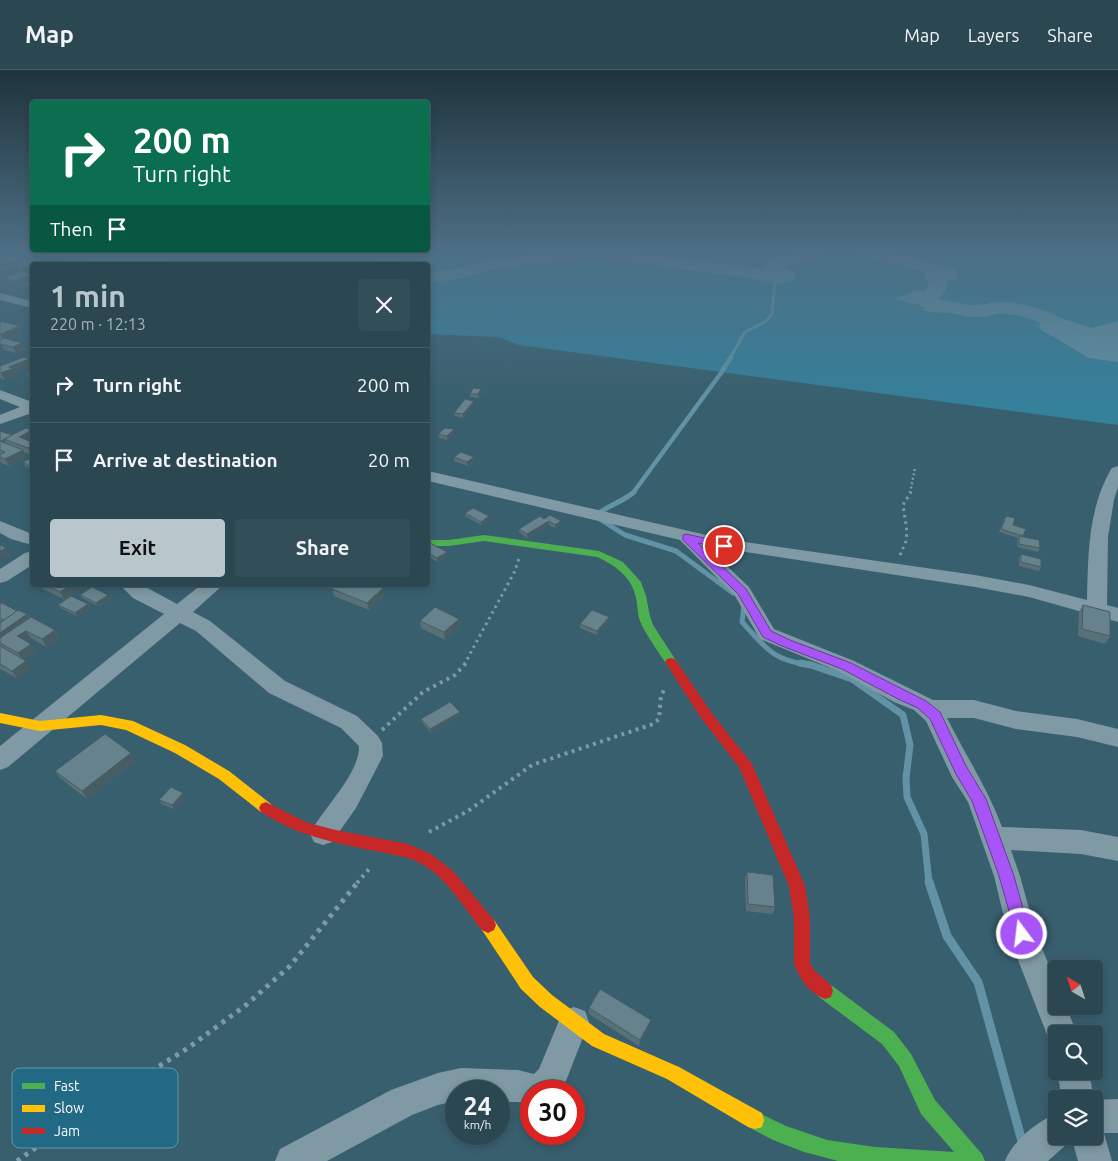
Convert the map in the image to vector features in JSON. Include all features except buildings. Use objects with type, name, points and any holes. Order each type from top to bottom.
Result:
[{"type":"street","points":[[0,394],[30,406]]},
{"type":"street","points":[[0,420],[30,408]]},
{"type":"street","points":[[1112,617],[1097,568],[1110,524],[1112,479],[1118,471]]},
{"type":"street","points":[[430,476],[686,537],[758,552],[1029,591],[1112,617]]},
{"type":"street","points":[[0,526],[30,539]]},
{"type":"street","points":[[686,537],[742,592],[767,634],[846,666],[929,709],[935,716],[961,770],[978,799],[994,838],[1022,934],[1058,1025]]},
{"type":"street","points":[[430,543],[449,543],[484,538],[599,554],[614,560],[620,565],[638,586],[644,618],[651,632],[706,715],[745,764],[771,821],[797,886],[802,918],[802,964],[808,976],[834,999],[888,1038],[905,1060],[928,1107],[974,1161]]},
{"type":"street","points":[[0,577],[30,558]]},
{"type":"street","points":[[132,587],[214,634],[277,687],[349,722],[370,744],[371,756],[347,801],[323,834]]},
{"type":"street","points":[[0,760],[211,587]]},
{"type":"street","points":[[929,709],[974,709],[1016,720],[1077,728],[1118,738]]},
{"type":"street","points":[[0,718],[40,726],[101,720],[128,725],[180,749],[224,775],[277,816],[323,834],[413,852],[432,862],[489,927],[527,983],[546,1001],[598,1040],[674,1073],[777,1132],[827,1151],[869,1158],[953,1161]]},
{"type":"street","points":[[994,838],[1081,842],[1118,848]]},
{"type":"street","points":[[292,1161],[403,1102],[438,1089],[461,1084],[518,1086],[535,1090],[544,1087],[550,1080],[574,1022]]},
{"type":"street","points":[[1103,1117],[1118,1116]]},
{"type":"street","points":[[1022,1161],[1048,1138]]},
{"type":"street","points":[[1091,1145],[1095,1161]]},
{"type":"path","points":[[900,571],[900,557],[907,532],[903,505],[911,492],[915,468]]},
{"type":"path","points":[[370,744],[393,718],[423,692],[455,675],[466,663],[515,571],[523,544]]},
{"type":"path","points":[[156,1068],[188,1048],[246,1005],[290,966],[391,847],[441,827],[468,811],[494,790],[532,765],[653,724],[659,719],[661,695],[678,674]]},
{"type":"path","points":[[17,1161],[36,1148]]},
{"type":"shaded area","points":[[430,302],[1118,302],[1118,425],[519,345],[499,337],[430,334]]},
{"type":"shaded area","points":[[904,302],[958,302],[966,305],[970,310],[984,313],[922,310],[927,306]]},
{"type":"shaded area","points":[[1061,318],[1091,328],[1118,321],[1118,362],[1089,358],[1045,332],[1044,321]]},
{"type":"waterway","points":[[730,358],[745,332],[765,322],[772,314],[773,302]]},
{"type":"waterway","points":[[927,302],[969,311],[986,311],[998,307],[1026,311],[1053,321],[1049,327],[1078,339],[1118,344]]},
{"type":"waterway","points":[[633,492],[731,357]]},
{"type":"waterway","points":[[633,492],[595,516],[625,535],[676,551],[733,593]]},
{"type":"waterway","points":[[744,605],[742,622],[764,646],[786,660],[809,665]]},
{"type":"waterway","points":[[800,663],[852,679],[903,715],[910,745],[906,778],[907,797],[924,834],[929,883]]},
{"type":"waterway","points":[[929,882],[947,936],[978,982],[1023,1145]]},
{"type":"traffic: fast","points":[[430,543],[449,543],[484,538],[599,554],[606,557],[631,575],[639,588],[647,625],[671,662]]},
{"type":"traffic: fast","points":[[825,991],[888,1038],[905,1060],[928,1107],[975,1161]]},
{"type":"traffic: fast","points":[[755,1120],[780,1133],[804,1142],[851,1154],[900,1159],[953,1161]]},
{"type":"traffic: slow","points":[[0,718],[40,726],[101,720],[128,725],[180,749],[224,775],[266,808]]},
{"type":"traffic: slow","points":[[488,925],[527,983],[546,1001],[598,1040],[673,1073],[755,1120]]},
{"type":"traffic: jam","points":[[671,662],[706,715],[745,764],[797,886],[802,918],[802,964],[808,976],[825,991]]},
{"type":"traffic: jam","points":[[266,808],[292,823],[321,833],[408,851],[426,858],[448,876],[488,925]]},
{"type":"route","points":[[724,546],[686,537],[742,592],[752,604],[759,623],[767,634],[775,639],[846,666],[902,696],[922,704],[935,716],[961,770],[978,799],[994,838],[1022,934]]}]
